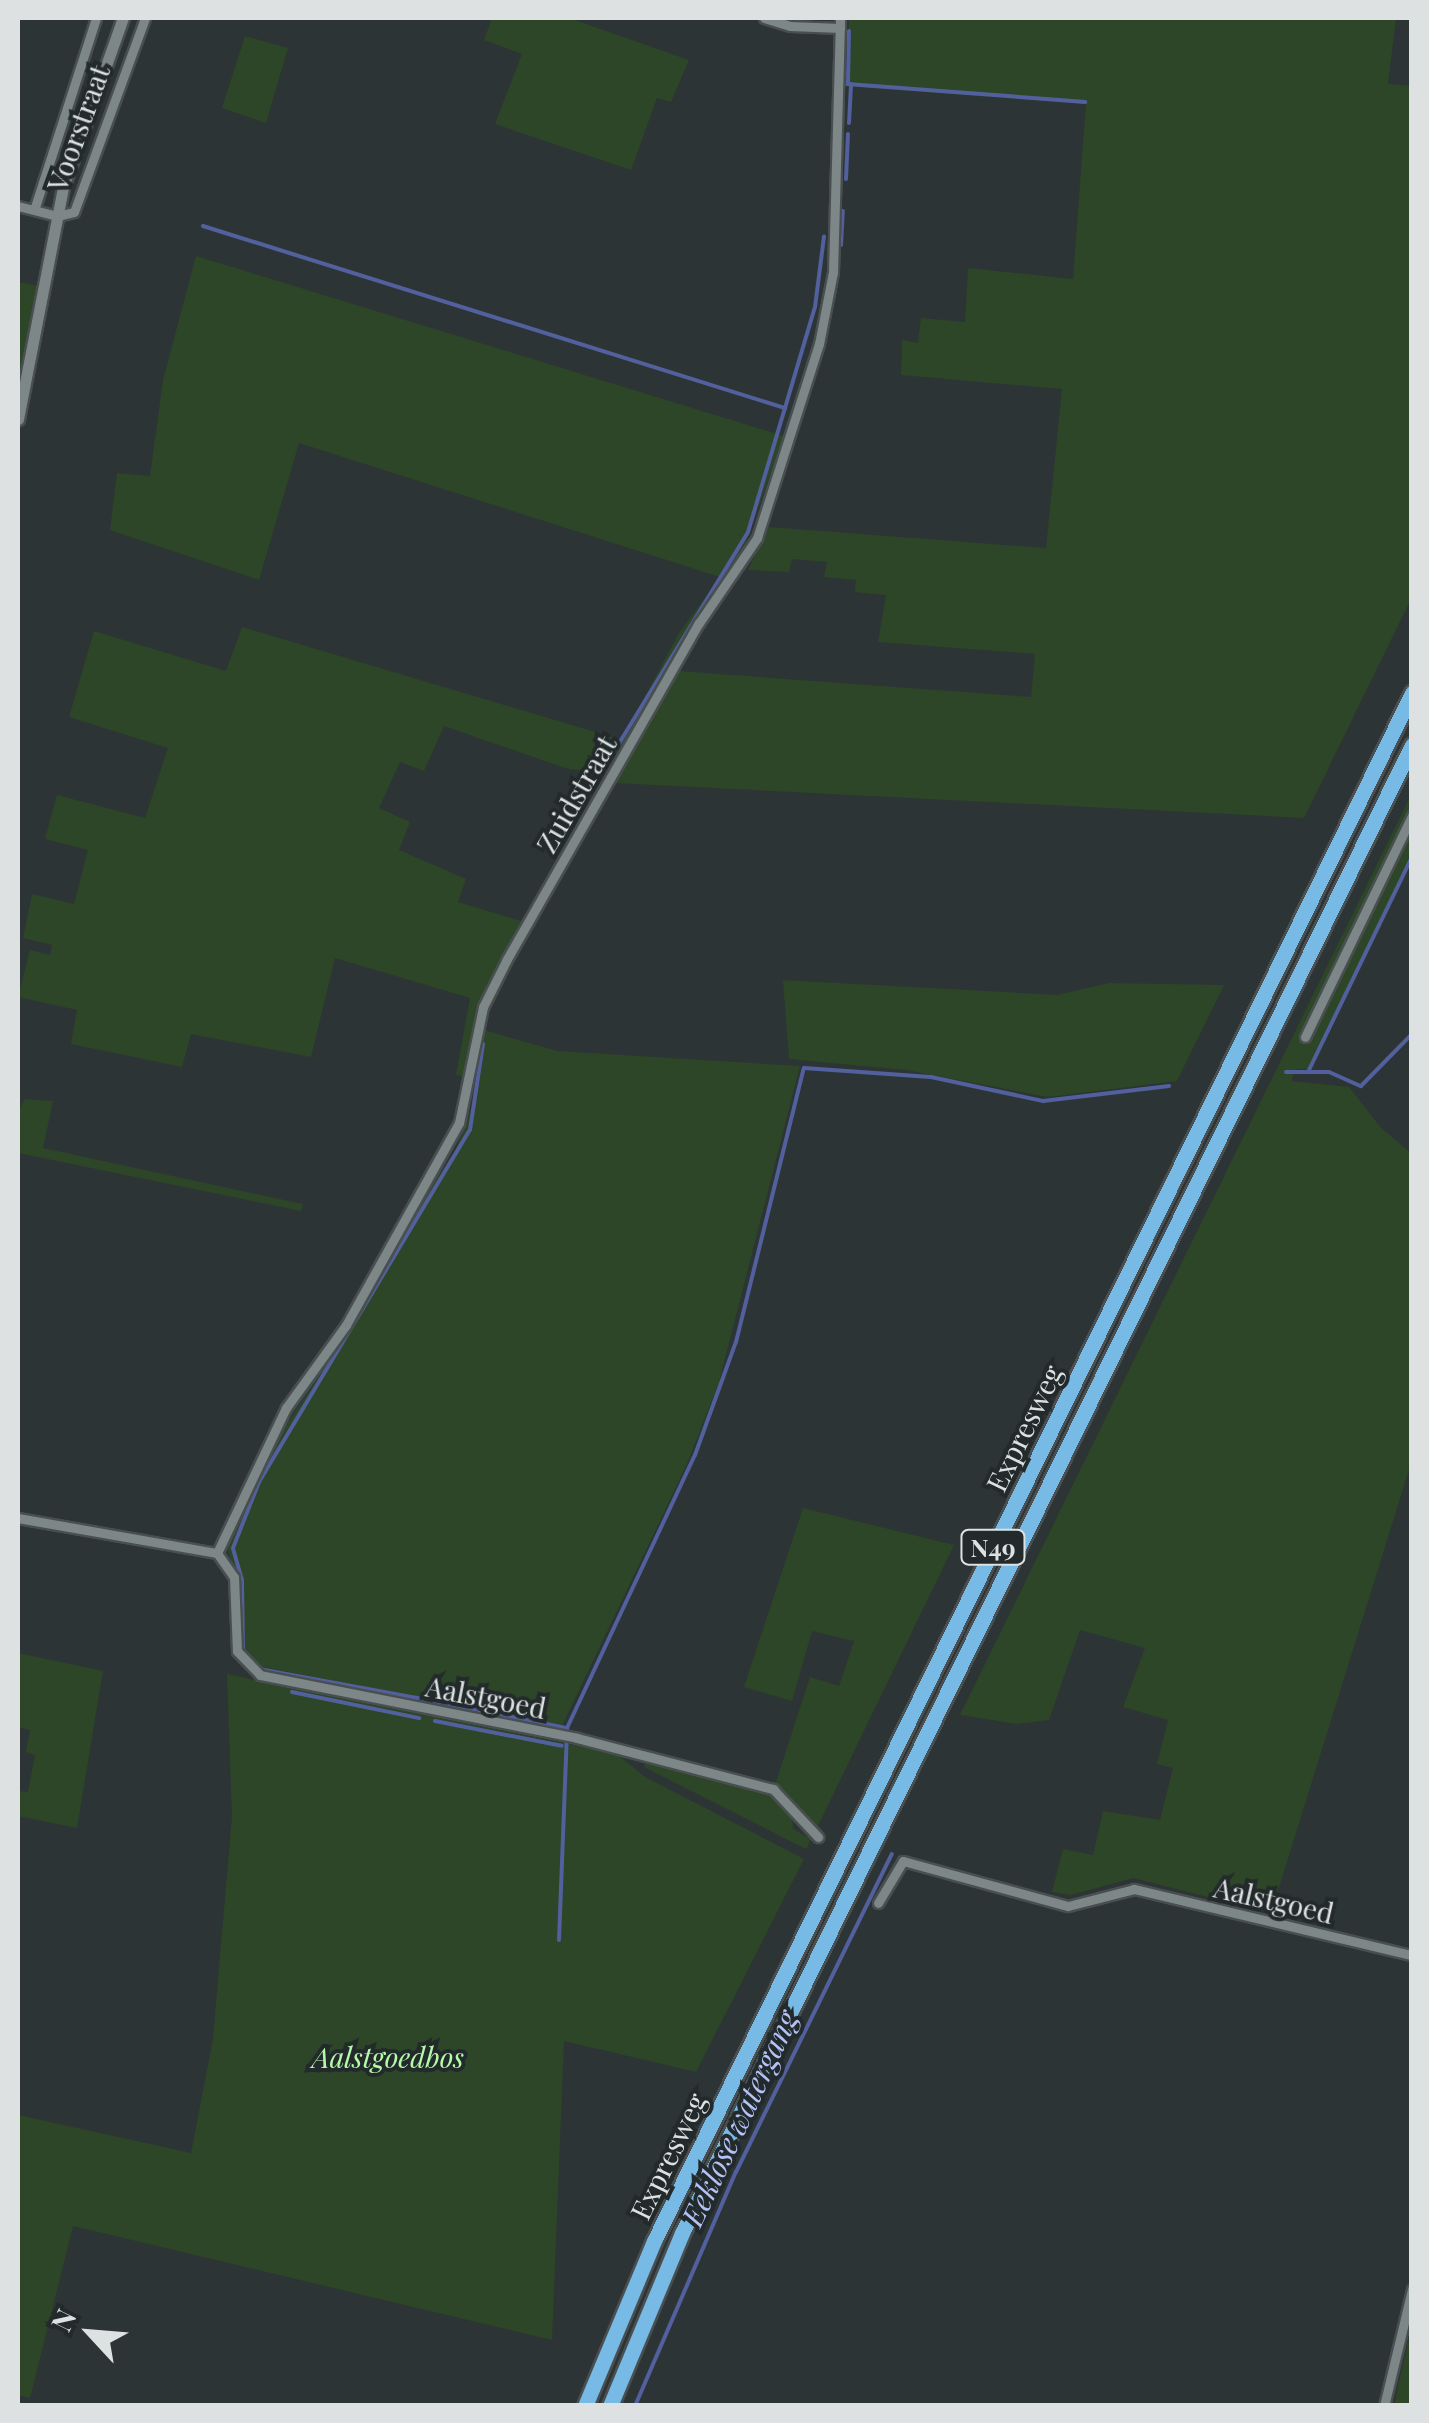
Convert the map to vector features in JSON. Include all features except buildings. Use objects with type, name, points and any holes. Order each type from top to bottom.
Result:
[{"type":"highway","name":"Expresweg","points":[[585,2406],[654,2242],[1412,693]]},
{"type":"highway","name":"Expresweg","points":[[610,2406],[682,2233],[1412,745]]},
{"type":"street","name":"Voorstraat","points":[[36,208],[96,18]]},
{"type":"street","name":"Voorstraat","points":[[123,18],[80,133],[57,216],[74,212],[145,18]]},
{"type":"street","points":[[764,18],[790,26],[840,23]]},
{"type":"street","name":"Zuidstraat","points":[[218,1553],[286,1408],[346,1325],[450,1140],[483,1007],[507,959],[700,623],[757,538],[819,344],[834,272],[840,23]]},
{"type":"street","points":[[18,206],[57,216],[18,419]]},
{"type":"street","points":[[1305,1037],[1412,816]]},
{"type":"street","points":[[18,1518],[218,1553]]},
{"type":"street","name":"Aalstgoed","points":[[218,1553],[234,1577],[236,1651],[251,1671],[577,1738],[774,1790],[818,1837]]},
{"type":"street","name":"Aalstgoed","points":[[878,1903],[896,1863],[1068,1906],[1134,1890],[1412,1955]]},
{"type":"street","points":[[1384,2406],[1412,2290]]},
{"type":"green space","points":[[492,18],[569,18],[689,60],[671,102],[657,98],[631,170],[495,124],[522,54],[484,40]]},
{"type":"green space","points":[[849,18],[1396,18],[1388,84],[1412,86],[1411,599],[1304,818],[615,783],[678,671],[1031,697],[1035,654],[878,642],[886,595],[855,592],[856,580],[824,577],[827,562],[792,559],[789,572],[748,570],[769,527],[1046,548],[1062,389],[901,375],[902,340],[918,343],[921,318],[965,322],[968,268],[1073,279],[1086,104],[847,86]]},
{"type":"green space","points":[[245,36],[288,48],[266,123],[222,108]]},
{"type":"green space","points":[[196,256],[784,436],[740,559],[686,635],[606,773],[568,769],[444,726],[424,771],[400,762],[379,808],[410,822],[399,850],[466,879],[458,902],[521,921],[480,1000],[466,1077],[456,1075],[470,998],[335,958],[311,1057],[191,1034],[182,1067],[71,1044],[77,1010],[18,997],[30,950],[50,955],[52,945],[23,938],[32,894],[74,904],[88,850],[45,839],[57,795],[145,818],[168,748],[69,717],[94,631],[226,671],[242,627],[622,740],[679,633],[720,577],[299,443],[259,580],[110,530],[117,473],[150,476],[163,380]]},
{"type":"green space","points":[[18,282],[39,286],[18,391]]},
{"type":"green space","points":[[1411,795],[1411,860],[1309,1069],[1296,1069],[1291,1081],[1349,1087],[1381,1128],[1411,1153],[1412,1460],[1271,1913],[1133,1878],[1071,1895],[1052,1892],[1063,1849],[1093,1855],[1103,1811],[1160,1820],[1173,1768],[1157,1764],[1168,1720],[1123,1707],[1145,1648],[1080,1630],[1049,1720],[1017,1724],[960,1715]]},
{"type":"green space","points":[[783,980],[1057,995],[1109,983],[1224,985],[1177,1081],[1048,1097],[906,1070],[789,1059]]},
{"type":"green space","points":[[484,1030],[557,1051],[800,1066],[719,1382],[687,1464],[562,1726],[253,1665],[243,1648],[242,1595],[228,1551],[229,1537],[277,1438],[356,1322],[401,1233],[456,1149],[475,1099]]},
{"type":"green space","points":[[25,1099],[53,1101],[43,1148],[303,1204],[301,1211],[18,1153],[18,1111]]},
{"type":"green space","points":[[803,1508],[954,1545],[815,1832],[775,1785],[810,1677],[839,1686],[854,1641],[812,1631],[792,1701],[744,1687]]},
{"type":"green space","points":[[18,1653],[103,1671],[77,1828],[18,1816],[18,1791],[28,1792],[35,1755],[26,1752],[30,1730],[18,1727]]},
{"type":"green space","name":"Aalstgoedbos","points":[[227,1674],[617,1754],[645,1777],[804,1859],[696,2072],[564,2041],[552,2340],[73,2226],[30,2398],[18,2395],[18,2115],[191,2153],[213,2039],[232,1816]]},
{"type":"green space","points":[[647,1759],[771,1793],[792,1814],[793,1829],[811,1839],[806,1849],[644,1767]]},
{"type":"green space","points":[[1411,2328],[1411,2405],[1394,2405]]},
{"type":"waterway","points":[[848,82],[849,31]]},
{"type":"waterway","points":[[847,84],[1085,102]]},
{"type":"waterway","points":[[849,123],[851,84]]},
{"type":"waterway","points":[[846,179],[848,134]]},
{"type":"waterway","points":[[841,245],[843,211]]},
{"type":"waterway","points":[[203,226],[785,408],[815,307],[824,237]]},
{"type":"waterway","points":[[833,301],[836,283]]},
{"type":"waterway","points":[[604,768],[748,532],[785,408]]},
{"type":"waterway","points":[[1308,1072],[1412,857]]},
{"type":"waterway","points":[[1286,1072],[1329,1072],[1361,1086],[1412,1034]]},
{"type":"waterway","points":[[243,1653],[242,1580],[233,1548],[259,1482],[470,1130],[483,1044]]},
{"type":"waterway","points":[[559,1940],[567,1728],[695,1455],[736,1342],[804,1068],[931,1077],[1043,1101],[1169,1086]]},
{"type":"waterway","points":[[259,1669],[422,1699]]},
{"type":"waterway","points":[[292,1692],[419,1718]]},
{"type":"waterway","points":[[434,1701],[567,1728]]},
{"type":"waterway","points":[[435,1721],[562,1746]]},
{"type":"waterway","name":"Eeklose watergang","points":[[635,2406],[736,2172],[892,1854]]}]
